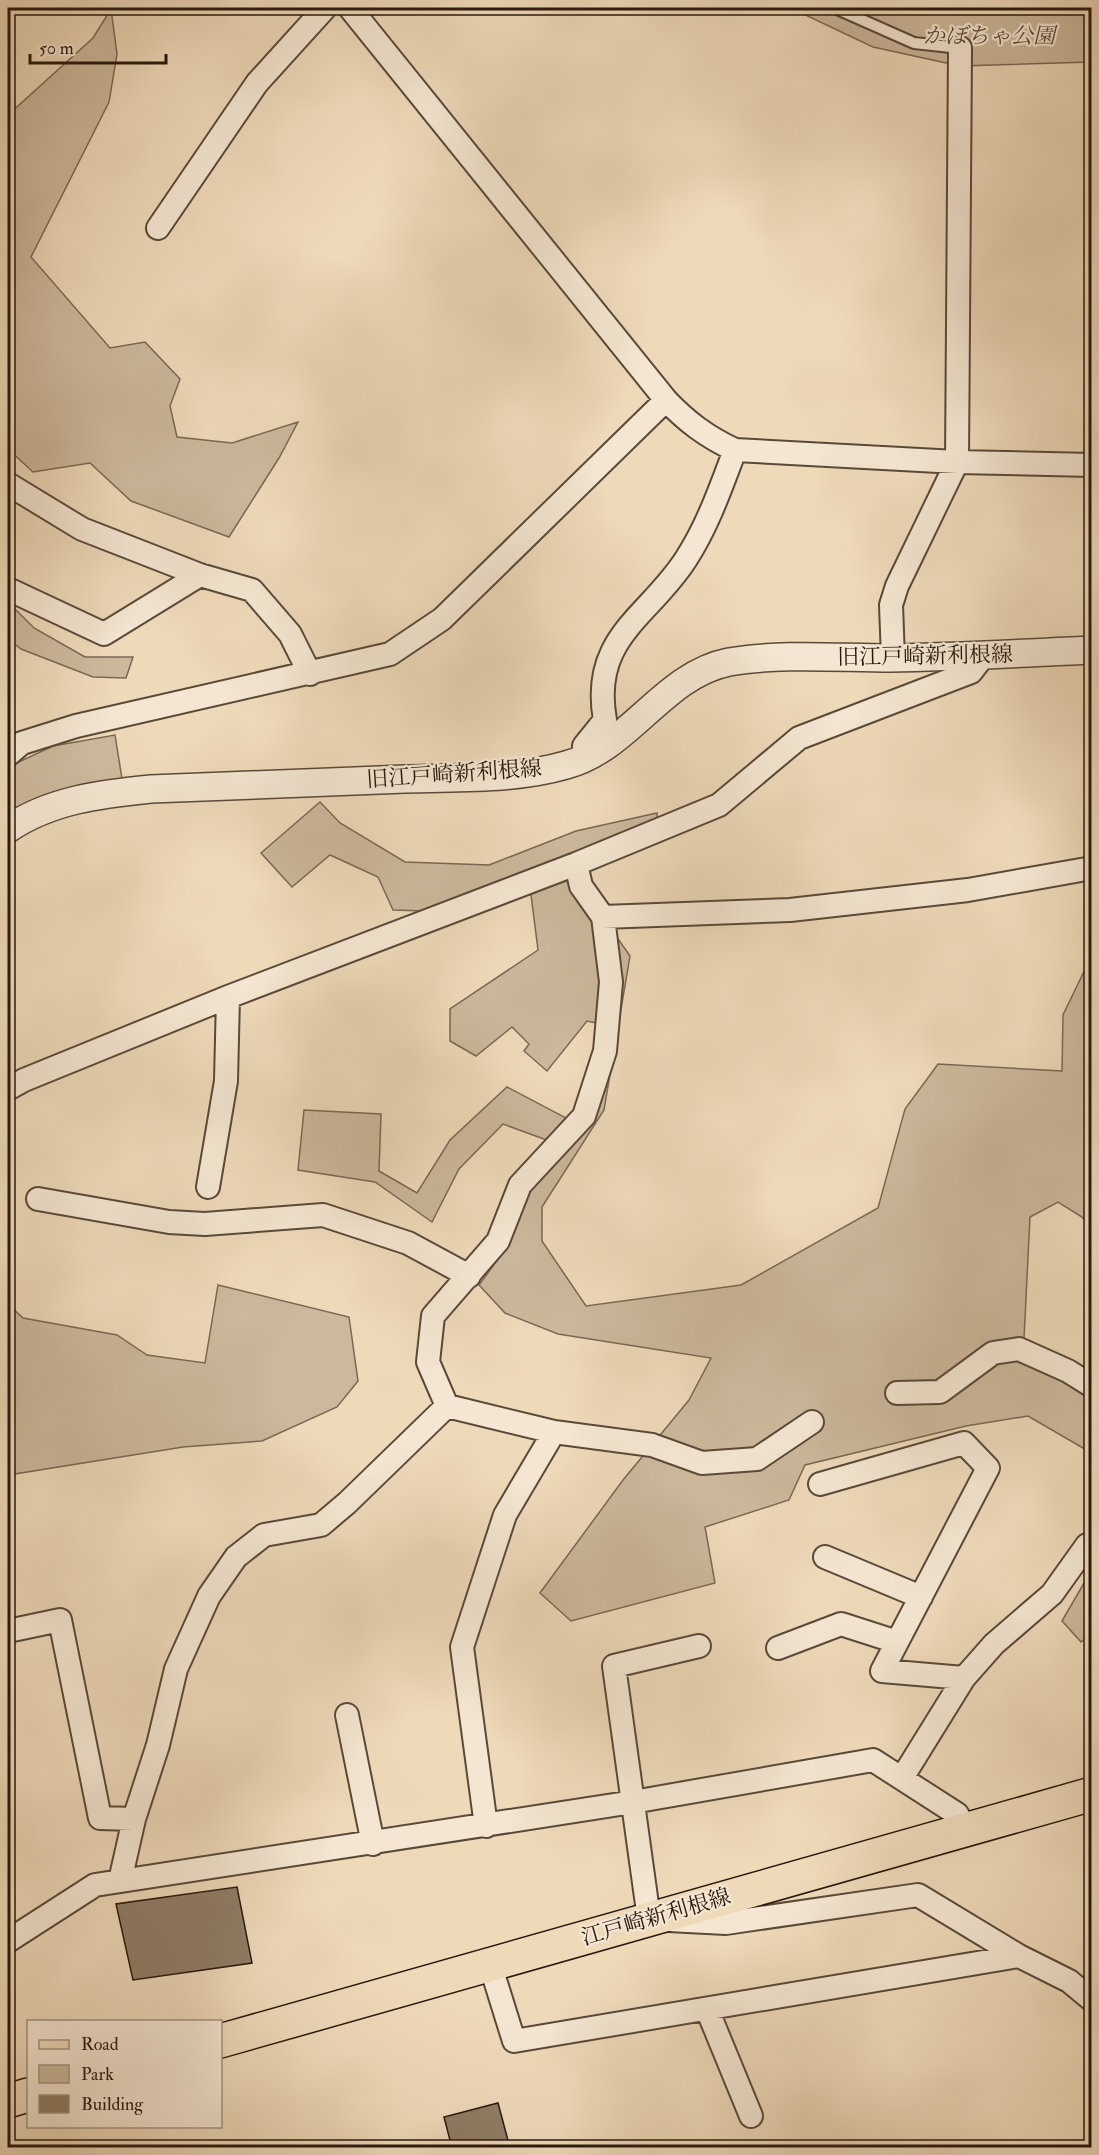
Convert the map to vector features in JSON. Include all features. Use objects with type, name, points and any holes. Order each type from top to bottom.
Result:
[{"type":"main road","name":"江戸崎新利根線","points":[[222,2040],[1092,1794]]},
{"type":"main road","points":[[8,2101],[27,2095]]},
{"type":"street","points":[[158,228],[257,83],[325,8]]},
{"type":"street","points":[[350,8],[666,400],[688,423],[707,437],[735,450],[957,462],[1092,465]]},
{"type":"street","points":[[893,658],[891,605],[897,586],[957,462],[960,48]]},
{"type":"street","points":[[8,755],[22,743],[76,726],[390,654],[442,619],[666,400]]},
{"type":"street","points":[[586,758],[584,746],[605,720],[602,701],[610,654],[629,624],[685,561],[705,526],[735,450]]},
{"type":"street","points":[[8,484],[82,529],[200,575],[252,590],[290,634],[310,674]]},
{"type":"street","points":[[8,589],[104,634],[200,575]]},
{"type":"street","name":"旧江戸崎新利根線","points":[[8,829],[42,810],[110,793],[151,789],[502,775],[566,765],[586,758],[611,741],[677,685],[702,669],[759,658],[893,658],[1092,650]]},
{"type":"street","points":[[8,1089],[24,1080],[228,997],[576,864],[718,805],[799,738],[971,672],[984,655]]},
{"type":"street","points":[[447,1406],[428,1362],[433,1316],[498,1242],[520,1185],[584,1116],[605,1051],[611,982],[603,917],[581,886],[576,864]]},
{"type":"street","points":[[603,917],[790,910],[968,890],[1092,868]]},
{"type":"street","points":[[208,1187],[226,1081],[228,997]]},
{"type":"street","points":[[38,1199],[169,1222],[205,1224],[323,1215],[408,1243],[470,1276]]},
{"type":"street","points":[[897,1394],[940,1392],[993,1353],[1020,1349],[1068,1371],[1092,1386]]},
{"type":"street","points":[[447,1406],[554,1431],[652,1445],[702,1463],[757,1459],[812,1422]]},
{"type":"street","points":[[120,1881],[134,1819],[158,1745],[176,1669],[209,1596],[236,1557],[264,1535],[321,1525],[347,1503],[447,1406]]},
{"type":"street","points":[[486,1826],[462,1647],[505,1515],[554,1431]]},
{"type":"street","points":[[820,1484],[964,1443],[988,1468],[882,1671],[964,1678]]},
{"type":"street","points":[[902,1778],[964,1678],[994,1644],[1052,1594],[1087,1545]]},
{"type":"street","points":[[825,1557],[921,1597]]},
{"type":"street","points":[[8,1631],[60,1620],[100,1818],[134,1819]]},
{"type":"street","points":[[778,1648],[841,1623],[897,1642]]},
{"type":"street","points":[[699,1646],[615,1666],[649,1919],[726,1923],[918,1895],[1019,1956],[1069,1981],[1092,2000]]},
{"type":"street","points":[[347,1715],[373,1844]]},
{"type":"street","points":[[8,1941],[95,1885],[633,1803],[873,1760],[957,1814],[966,1829]]},
{"type":"street","points":[[490,1964],[514,2042],[1019,1956]]},
{"type":"street","points":[[707,2009],[751,2116]]},
{"type":"lane","points":[[835,8],[914,43],[960,48]]},
{"type":"green space","name":"かぼちゃ公園","points":[[796,8],[1091,8],[1091,62],[960,66],[873,47],[799,12]]},
{"type":"green space","points":[[111,9],[117,54],[109,102],[31,257],[110,348],[145,342],[180,379],[170,406],[177,437],[232,443],[298,422],[279,458],[229,537],[131,501],[90,463],[33,472],[8,449],[8,115],[93,38]]},
{"type":"green space","points":[[8,602],[34,628],[85,657],[133,657],[126,678],[93,677],[21,649],[8,639]]},
{"type":"green space","points":[[115,735],[123,785],[8,814],[8,767],[53,746]]},
{"type":"green space","points":[[320,802],[340,823],[405,862],[489,865],[576,831],[657,813],[657,838],[576,864],[581,886],[630,956],[604,1110],[542,1207],[542,1241],[586,1306],[741,1285],[878,1208],[905,1109],[938,1064],[1062,1071],[1063,1015],[1091,957],[1091,1229],[1082,1217],[1058,1202],[1030,1217],[1023,1359],[1091,1381],[1091,1455],[1090,1452],[1028,1416],[966,1426],[805,1465],[789,1500],[705,1527],[715,1583],[571,1621],[540,1593],[623,1480],[689,1400],[711,1358],[558,1334],[505,1313],[479,1285],[504,1251],[523,1182],[563,1146],[503,1124],[459,1169],[432,1222],[375,1182],[298,1170],[304,1110],[381,1114],[379,1171],[417,1193],[450,1140],[507,1087],[581,1126],[610,1026],[587,1021],[547,1071],[524,1051],[529,1044],[512,1027],[476,1056],[450,1041],[450,1009],[538,950],[530,887],[455,912],[393,910],[378,877],[330,855],[292,887],[261,853]]},
{"type":"green space","points":[[218,1285],[349,1317],[358,1381],[337,1407],[262,1441],[183,1447],[8,1475],[8,1304],[23,1318],[117,1335],[147,1355],[205,1363]]},
{"type":"green space","points":[[1091,1571],[1091,1634],[1081,1642],[1062,1621]]},
{"type":"building","points":[[237,1887],[252,1963],[133,1980],[116,1904]]},
{"type":"building","points":[[498,2103],[510,2148],[452,2148],[444,2117]]}]
